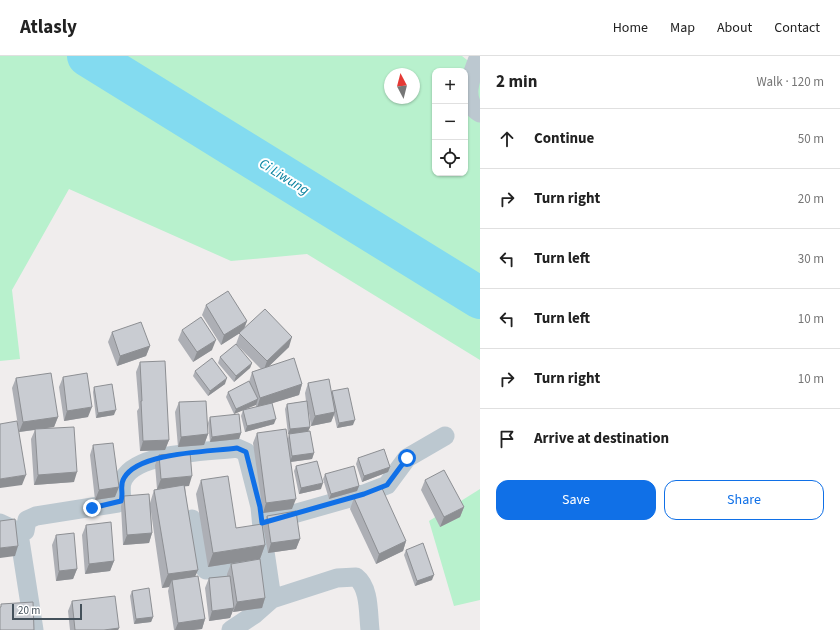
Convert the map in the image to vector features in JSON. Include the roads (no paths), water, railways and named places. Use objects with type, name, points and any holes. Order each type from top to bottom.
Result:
[{"type":"street","points":[[479,56],[469,84],[470,98],[477,112],[480,113]]},
{"type":"street","points":[[262,523],[364,494],[387,485],[407,458],[445,436]]},
{"type":"street","points":[[19,534],[25,531],[27,520],[36,516],[118,503],[122,498],[121,487],[124,477],[139,464],[167,456],[237,448],[246,452],[260,507],[266,564],[272,599]]},
{"type":"street","points":[[192,519],[201,564],[206,570],[266,564]]},
{"type":"street","points":[[0,523],[15,530],[19,534],[34,630]]},
{"type":"street","points":[[231,630],[255,614],[272,599],[337,578],[356,577],[362,582],[367,599],[370,630]]},
{"type":"waterway","name":"Ci Liwung","points":[[88,56],[480,298]]}]
